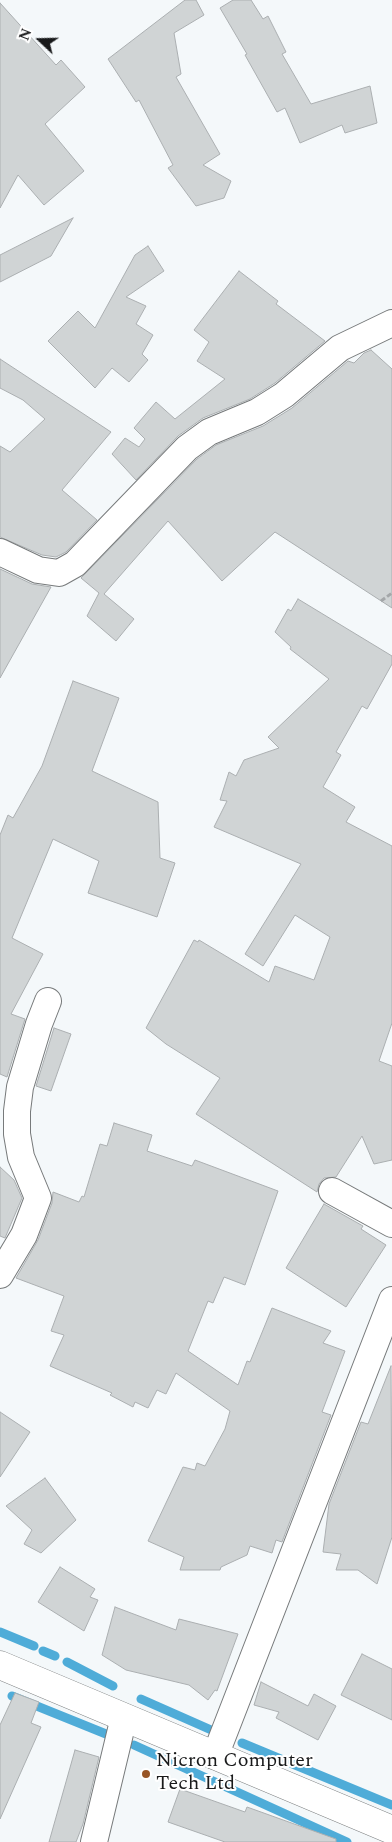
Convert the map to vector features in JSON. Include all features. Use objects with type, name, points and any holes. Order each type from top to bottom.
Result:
[{"type":"main road","points":[[0,1665],[392,1830]]},
{"type":"street","points":[[0,552],[38,570],[59,573],[75,564],[187,448],[209,432],[257,412],[284,395],[340,348],[392,323]]},
{"type":"street","points":[[0,1275],[24,1235],[38,1198],[21,1157],[17,1134],[18,1112],[20,1087],[48,1001]]},
{"type":"street","points":[[332,1191],[392,1224]]},
{"type":"street","points":[[214,1756],[392,1300]]},
{"type":"street","points":[[94,1842],[124,1717]]},
{"type":"path","points":[[381,601],[392,593]]},
{"type":"building","points":[[185,0],[196,0],[204,15],[174,33],[181,74],[176,77],[220,154],[203,165],[231,181],[224,198],[196,206],[168,168],[173,165],[139,100],[136,102],[108,59]]},
{"type":"building","points":[[233,0],[251,0],[263,19],[268,16],[286,52],[282,54],[311,104],[370,86],[377,123],[345,133],[342,125],[300,143],[285,108],[277,112],[245,55],[247,54],[220,8]]},
{"type":"building","points":[[0,3],[56,65],[61,60],[85,87],[45,124],[84,171],[44,205],[18,175],[0,208]]},
{"type":"building","points":[[73,218],[51,256],[0,282],[0,255]]},
{"type":"building","points":[[148,246],[164,271],[126,297],[146,306],[136,324],[153,335],[142,354],[148,360],[129,382],[112,368],[95,388],[48,341],[78,311],[95,328],[135,255]]},
{"type":"building","points":[[239,271],[278,301],[276,304],[325,341],[275,383],[250,399],[203,418],[178,436],[136,480],[112,454],[125,438],[139,447],[145,439],[134,428],[156,402],[175,419],[225,379],[197,361],[209,342],[194,330]]},
{"type":"building","points":[[371,350],[392,369],[392,608],[275,532],[222,581],[168,521],[104,594],[134,619],[116,641],[87,616],[99,593],[81,578],[197,459],[216,445],[263,426],[292,408],[348,361],[354,363],[364,353]]},
{"type":"building","points":[[0,359],[111,432],[62,490],[97,520],[66,552],[56,557],[42,555],[0,537],[0,446],[10,452],[45,419],[23,400],[0,388]]},
{"type":"building","points":[[0,569],[32,584],[51,587],[0,678]]},
{"type":"building","points":[[298,599],[392,656],[392,664],[367,709],[362,706],[336,752],[341,755],[323,787],[355,807],[346,822],[392,846],[392,1023],[379,1061],[392,1066],[392,1160],[374,1164],[362,1136],[336,1177],[324,1178],[319,1184],[317,1192],[196,1114],[220,1078],[166,1044],[146,1028],[194,940],[198,942],[199,940],[269,982],[275,966],[314,980],[330,937],[295,915],[263,966],[245,954],[301,864],[214,827],[227,801],[220,800],[229,772],[236,776],[244,760],[279,748],[268,737],[329,679],[290,649],[291,647],[275,632],[288,609],[291,611]]},
{"type":"building","points":[[73,681],[119,698],[92,771],[158,802],[160,858],[175,863],[157,917],[88,893],[99,861],[53,839],[12,938],[43,954],[11,1014],[25,1019],[7,1077],[0,1074],[0,835],[8,815],[13,818],[42,766]]},
{"type":"building","points":[[54,1028],[71,1034],[51,1091],[36,1086]]},
{"type":"building","points":[[114,1123],[152,1135],[147,1151],[192,1166],[195,1160],[278,1191],[245,1285],[224,1277],[213,1303],[208,1301],[188,1351],[238,1385],[247,1361],[250,1362],[272,1308],[331,1331],[323,1343],[345,1351],[322,1412],[331,1415],[282,1542],[276,1540],[272,1553],[250,1546],[247,1555],[221,1567],[220,1570],[180,1570],[184,1557],[148,1541],[183,1467],[195,1470],[197,1463],[205,1466],[225,1429],[230,1411],[176,1373],[166,1394],[157,1390],[148,1408],[135,1402],[133,1407],[110,1395],[112,1393],[50,1366],[64,1335],[51,1331],[64,1296],[16,1278],[38,1240],[52,1203],[53,1192],[79,1202],[82,1196],[84,1197],[100,1144],[107,1146]]},
{"type":"building","points":[[0,1167],[14,1180],[22,1198],[5,1238],[0,1236]]},
{"type":"building","points":[[324,1204],[363,1226],[361,1229],[386,1245],[346,1307],[286,1268]]},
{"type":"building","points":[[391,1366],[392,1537],[377,1584],[358,1570],[336,1570],[341,1554],[323,1552],[329,1504],[361,1422],[368,1424]]},
{"type":"building","points":[[0,1412],[30,1432],[0,1477]]},
{"type":"building","points":[[45,1478],[76,1520],[41,1553],[24,1544],[32,1530],[6,1506]]},
{"type":"building","points":[[60,1567],[95,1589],[90,1597],[98,1600],[84,1631],[38,1602]]},
{"type":"building","points":[[115,1607],[176,1630],[179,1619],[238,1634],[217,1691],[215,1690],[208,1700],[189,1685],[126,1670],[102,1655]]},
{"type":"building","points":[[362,1654],[392,1669],[392,1720],[341,1695]]},
{"type":"building","points":[[261,1682],[308,1706],[314,1694],[336,1706],[318,1740],[276,1718],[279,1712],[254,1705]]},
{"type":"building","points":[[15,1693],[39,1702],[31,1723],[41,1727],[0,1819],[0,1725]]},
{"type":"building","points":[[75,1750],[99,1757],[83,1824],[76,1842],[49,1842]]},
{"type":"building","points":[[180,1789],[245,1812],[247,1807],[336,1839],[336,1842],[225,1842],[168,1822]]},
{"type":"waterway","points":[[0,1632],[34,1646]]},
{"type":"waterway","points":[[43,1651],[55,1656]]},
{"type":"waterway","points":[[67,1662],[113,1686]]},
{"type":"waterway","points":[[12,1696],[111,1736]]},
{"type":"waterway","points":[[141,1699],[218,1733]]},
{"type":"waterway","points":[[242,1743],[392,1805]]},
{"type":"waterway","points":[[134,1745],[347,1842]]},
{"type":"place","name":"Nicron Computer Tech Ltd","points":[[146,1774]]}]
